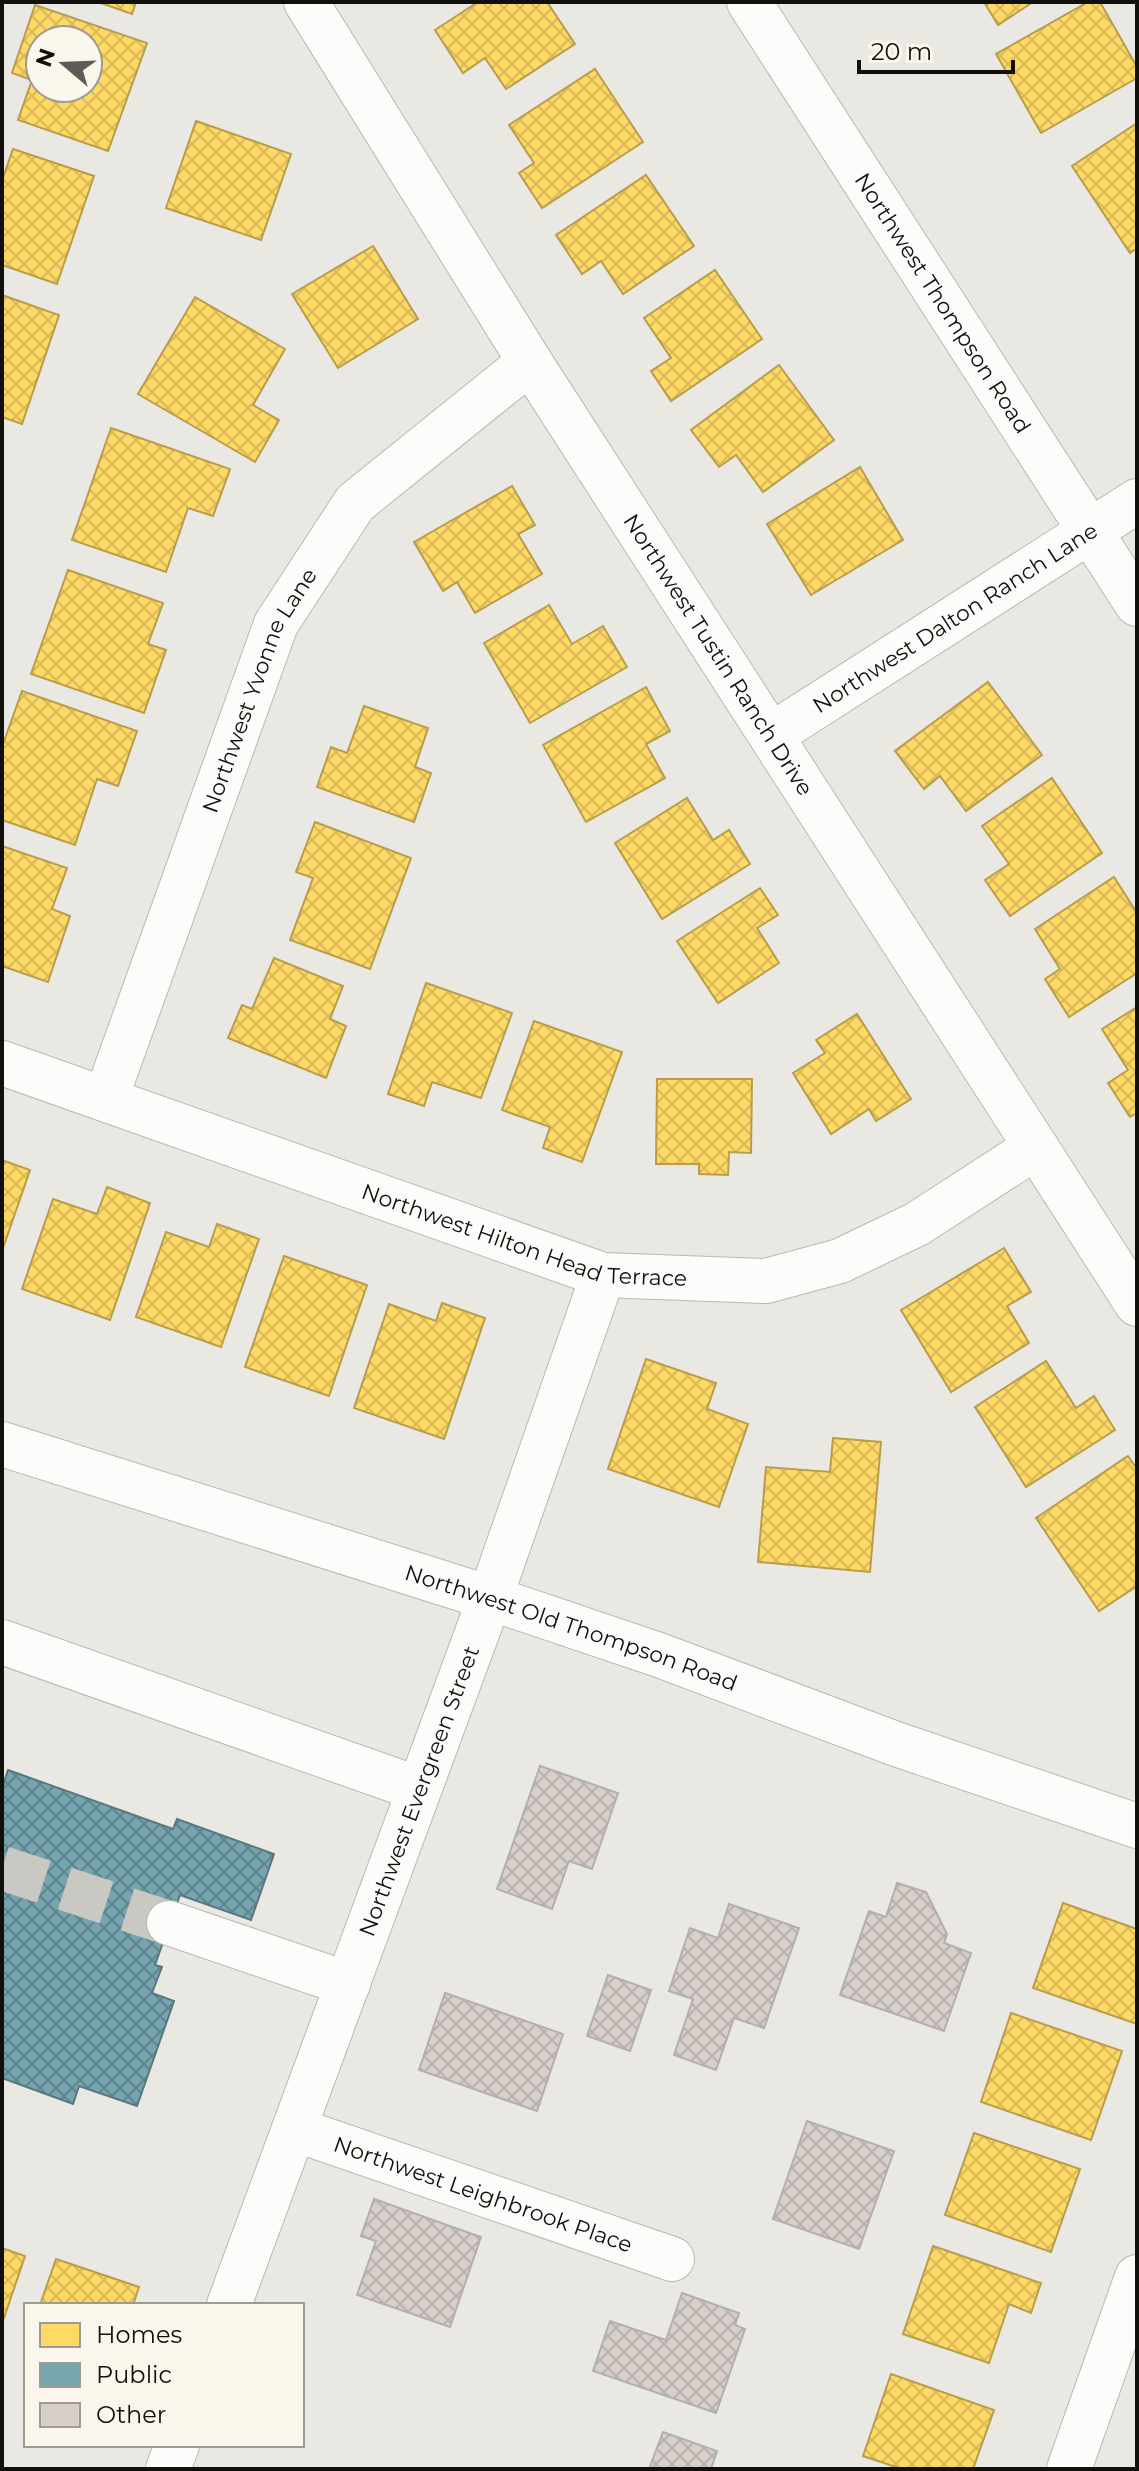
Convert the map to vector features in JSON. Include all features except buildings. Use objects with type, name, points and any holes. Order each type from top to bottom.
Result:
[{"type":"street","name":"Northwest Tustin Ranch Drive","points":[[306,2],[530,362],[773,734],[1137,1304]]},
{"type":"street","name":"Northwest Thompson Road","points":[[749,2],[1137,604]]},
{"type":"street","name":"Northwest Yvonne Lane","points":[[106,1098],[276,624],[355,503],[530,362]]},
{"type":"street","name":"Northwest Dalton Ranch Lane","points":[[773,734],[1137,501]]},
{"type":"street","name":"Northwest Hilton Head Terrace","points":[[2,1063],[603,1275],[766,1281],[840,1261],[917,1224],[1036,1147]]},
{"type":"street","name":"Northwest Evergreen Street","points":[[230,2303],[490,1598],[603,1275]]},
{"type":"street","name":"Northwest Old Thompson Road","points":[[2,1444],[490,1598],[659,1655],[896,1744],[1137,1826]]},
{"type":"street","points":[[2,1642],[419,1789]]},
{"type":"street","points":[[169,1923],[348,1984]]},
{"type":"street","name":"Northwest Leighbrook Place","points":[[294,2129],[672,2259]]},
{"type":"street","points":[[1069,2469],[1137,2277]]},
{"type":"street","points":[[168,2469],[176,2447]]},
{"type":"tunnel","points":[[2,1868],[169,1923]]}]
